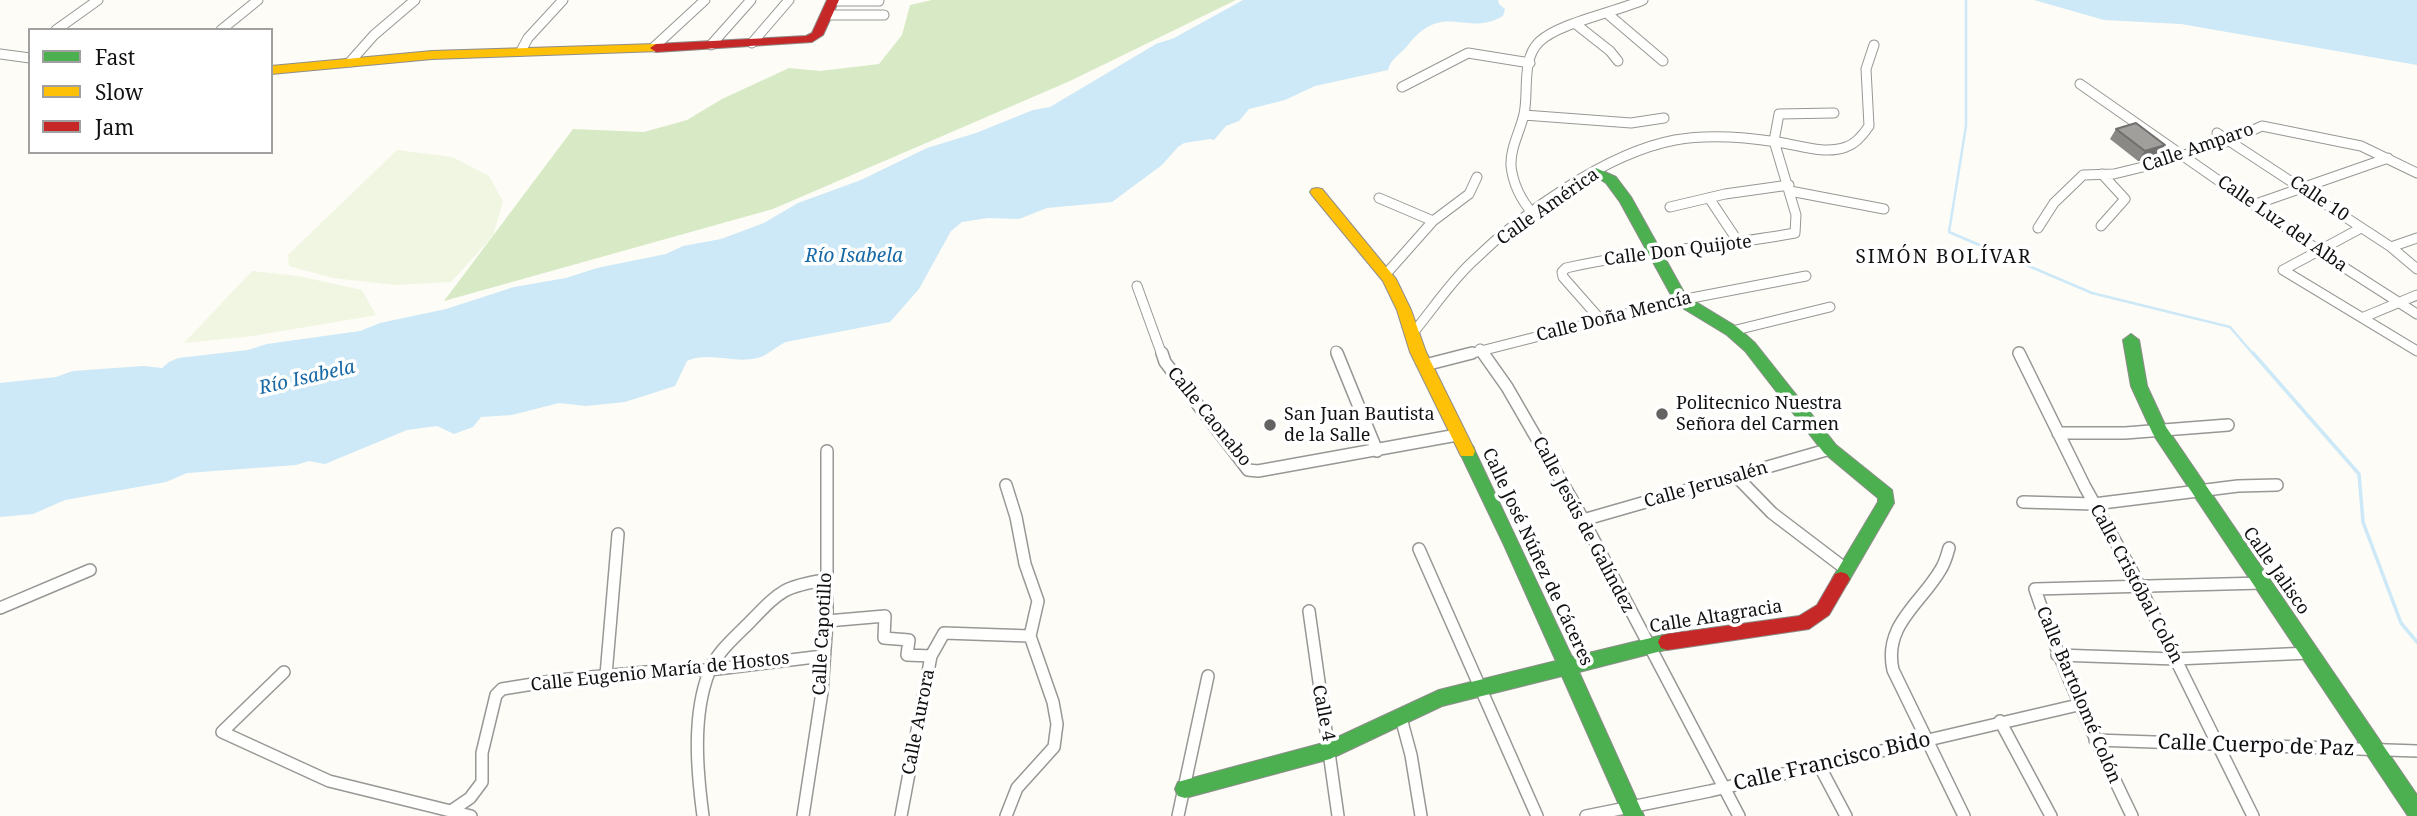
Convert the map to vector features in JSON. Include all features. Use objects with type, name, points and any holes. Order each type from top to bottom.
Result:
[{"type":"street","points":[[59,28],[98,0]]},
{"type":"street","points":[[223,28],[258,0]]},
{"type":"street","points":[[350,62],[374,35],[415,0]]},
{"type":"street","points":[[521,51],[528,38],[563,0]]},
{"type":"street","points":[[654,47],[705,0]]},
{"type":"street","points":[[711,45],[751,0]]},
{"type":"street","points":[[752,43],[789,0]]},
{"type":"street","points":[[1533,214],[1519,195],[1511,162],[1513,146],[1524,115],[1530,63],[1537,44],[1545,37],[1643,0]]},
{"type":"street","points":[[830,5],[879,1]]},
{"type":"street","points":[[273,70],[521,51],[808,39],[817,34],[830,5]]},
{"type":"street","points":[[830,5],[884,15]]},
{"type":"street","points":[[1609,15],[1662,61]]},
{"type":"street","points":[[1577,25],[1610,51],[1618,61]]},
{"type":"street","name":"Calle América","points":[[1413,332],[1471,263],[1533,214],[1596,172],[1666,142],[1686,139],[1774,141],[1841,148],[1857,141],[1869,126],[1866,69],[1874,45]]},
{"type":"street","points":[[18,56],[28,49]]},
{"type":"street","points":[[1402,87],[1468,52],[1530,63]]},
{"type":"street","points":[[0,54],[28,58]]},
{"type":"street","name":"Calle Luz del Alba","points":[[2080,84],[2187,156],[2317,250],[2417,314]]},
{"type":"street","points":[[1790,188],[1774,141],[1780,113],[1835,113]]},
{"type":"street","points":[[1524,115],[1631,123],[1664,118]]},
{"type":"street","name":"Calle Amparo","points":[[2038,228],[2054,203],[2083,174],[2127,171],[2187,156],[2254,129],[2272,126],[2361,146],[2417,173]]},
{"type":"street","name":"Calle 10","points":[[2217,133],[2391,247],[2417,269]]},
{"type":"street","points":[[2253,205],[2388,158]]},
{"type":"street","name":"Calle Altagracia","points":[[1185,789],[1330,750],[1439,698],[1649,645],[1802,623],[1823,610],[1887,499],[1886,495],[1830,449],[1750,347],[1732,331],[1681,299],[1622,194],[1611,180],[1596,172]]},
{"type":"street","points":[[2101,226],[2125,199],[2102,174]]},
{"type":"street","points":[[1386,274],[1433,221],[1469,194],[1477,177]]},
{"type":"street","points":[[1670,207],[1709,198],[1790,188],[1884,209]]},
{"type":"street","name":"Calle Don Quijote","points":[[1600,319],[1563,277],[1562,272],[1566,268],[1592,262],[1790,236],[1796,228],[1790,188]]},
{"type":"street","name":"Calle José Núñez de Cáceres","points":[[1317,192],[1333,216],[1386,274],[1457,435],[1513,545],[1569,666],[1600,744],[1632,812]]},
{"type":"street","points":[[1380,198],[1433,221]]},
{"type":"street","points":[[1709,198],[1738,243]]},
{"type":"street","points":[[2361,228],[2283,269],[2415,351]]},
{"type":"street","points":[[2391,247],[2417,238]]},
{"type":"street","name":"Calle Doña Mencía","points":[[1425,365],[1681,299],[1806,276]]},
{"type":"street","name":"Calle Caonabo","points":[[1137,286],[1165,362],[1248,470],[1258,471],[1457,435]]},
{"type":"street","points":[[2364,317],[2417,295]]},
{"type":"street","points":[[1732,331],[1830,307]]},
{"type":"street","name":"Calle Jalisco","points":[[2131,340],[2131,362],[2147,410],[2159,430],[2197,491],[2417,812]]},
{"type":"street","name":"Calle Jesús de Galíndez","points":[[1480,349],[1507,387],[1583,520],[1740,816]]},
{"type":"street","points":[[1336,351],[1377,451]]},
{"type":"street","name":"Calle Cristóbal Colón","points":[[2019,353],[2094,503],[2141,588],[2253,816]]},
{"type":"street","points":[[2058,433],[2228,425]]},
{"type":"street","name":"Calle Jerusalén","points":[[1583,520],[1830,449]]},
{"type":"street","name":"Calle Capotillo","points":[[803,816],[822,692],[827,621],[827,452]]},
{"type":"street","points":[[1736,477],[1772,513],[1847,570]]},
{"type":"street","points":[[1006,485],[1016,517],[1025,564],[1038,601],[1030,636],[1053,702],[1057,724],[1054,747],[1017,789],[1006,816]]},
{"type":"street","points":[[2023,502],[2094,503],[2277,485]]},
{"type":"street","points":[[606,675],[618,534]]},
{"type":"street","points":[[1949,548],[1942,568],[1895,631],[1890,644],[1893,670],[1964,816]]},
{"type":"street","points":[[1419,549],[1537,816]]},
{"type":"street","points":[[0,608],[90,570]]},
{"type":"street","points":[[703,816],[699,789],[702,706],[709,670],[725,649],[780,594],[792,586],[826,580]]},
{"type":"street","name":"Calle Bartolomé Colón","points":[[2132,816],[2078,705],[2057,655],[2035,589],[2262,583]]},
{"type":"street","name":"Calle 4","points":[[1309,611],[1313,659],[1330,750],[1338,816]]},
{"type":"street","points":[[827,621],[885,616],[884,638],[909,640],[907,655],[932,656]]},
{"type":"street","name":"Calle Aurora","points":[[901,816],[932,656],[944,633],[1030,636]]},
{"type":"street","points":[[2057,655],[2176,659],[2309,653]]},
{"type":"street","name":"Calle Eugenio María de Hostos","points":[[451,811],[470,798],[482,782],[482,753],[498,692],[558,680],[668,670],[709,670],[823,656]]},
{"type":"street","points":[[284,672],[222,732],[329,781],[471,816]]},
{"type":"street","points":[[1178,816],[1208,676]]},
{"type":"street","name":"Calle Francisco Bido","points":[[1586,816],[1632,812],[2000,721],[2078,705]]},
{"type":"street","points":[[1401,718],[1411,755],[1421,816]]},
{"type":"street","points":[[2000,721],[2050,816]]},
{"type":"street","name":"Calle Cuerpo de Paz","points":[[2095,740],[2417,751]]},
{"type":"street","points":[[1819,767],[1846,816]]},
{"type":"green space","points":[[932,0],[1236,0],[1070,81],[773,209],[444,301],[573,129],[644,132],[687,120],[722,99],[789,68],[820,71],[879,64],[902,35],[910,5]]},
{"type":"green space","points":[[397,150],[452,157],[489,176],[503,201],[493,236],[451,282],[395,285],[333,278],[289,266],[288,255]]},
{"type":"green space","points":[[252,271],[298,276],[362,290],[376,315],[253,336],[184,343]]},
{"type":"water","name":"Río Isabela","points":[[1243,0],[1498,0],[1505,9],[1503,16],[1489,22],[1444,22],[1433,25],[1421,32],[1396,56],[1388,70],[1315,86],[1285,100],[1249,109],[1239,121],[1226,126],[1214,140],[1184,143],[1178,147],[1162,165],[1112,202],[1047,208],[1019,219],[988,218],[962,222],[951,231],[919,289],[890,322],[786,342],[757,358],[695,358],[687,361],[675,386],[625,402],[586,406],[559,403],[512,415],[481,417],[473,427],[454,434],[437,426],[407,430],[325,464],[309,461],[296,465],[187,473],[166,482],[65,500],[33,514],[0,517],[0,383],[56,377],[73,371],[143,366],[162,368],[178,358],[248,350],[267,344],[360,331],[380,323],[446,309],[514,287],[566,278],[597,268],[666,254],[683,246],[721,239],[764,223],[798,203],[861,180],[927,148],[976,133],[1033,110],[1050,107],[1156,44],[1174,38]]},
{"type":"water","points":[[2034,0],[2417,0],[2417,65],[2181,24],[2104,20]]},
{"type":"building","points":[[2136,123],[2165,145],[2145,151],[2116,129]]},
{"type":"waterway","points":[[1966,0],[1966,126],[1949,232],[2092,293],[2230,327],[2254,355]]},
{"type":"waterway","points":[[2253,353],[2359,474],[2363,522],[2401,623],[2417,642]]},
{"type":"traffic: fast","points":[[1596,172],[1611,180],[1626,200],[1681,300],[1732,331],[1750,347],[1830,449],[1886,495],[1886,503],[1841,579]]},
{"type":"traffic: fast","points":[[2131,340],[2139,386],[2159,430],[2417,812]]},
{"type":"traffic: fast","points":[[1467,451],[1513,545],[1634,816]]},
{"type":"traffic: fast","points":[[1185,789],[1330,750],[1439,698],[1667,642]]},
{"type":"traffic: slow","points":[[273,70],[432,55],[656,48]]},
{"type":"traffic: slow","points":[[1317,192],[1389,279],[1404,310],[1418,352],[1467,451]]},
{"type":"traffic: jam","points":[[656,48],[808,39],[817,35],[833,0]]},
{"type":"traffic: jam","points":[[1667,642],[1803,623],[1823,610],[1841,579]]},
{"type":"place","name":"Politecnico Nuestra Señora del Carmen","points":[[1662,414]]},
{"type":"place","name":"San Juan Bautista de la Salle","points":[[1270,425]]},
{"type":"district","name":"SIMÓN BOLÍVAR","points":[[1944,258]]}]
